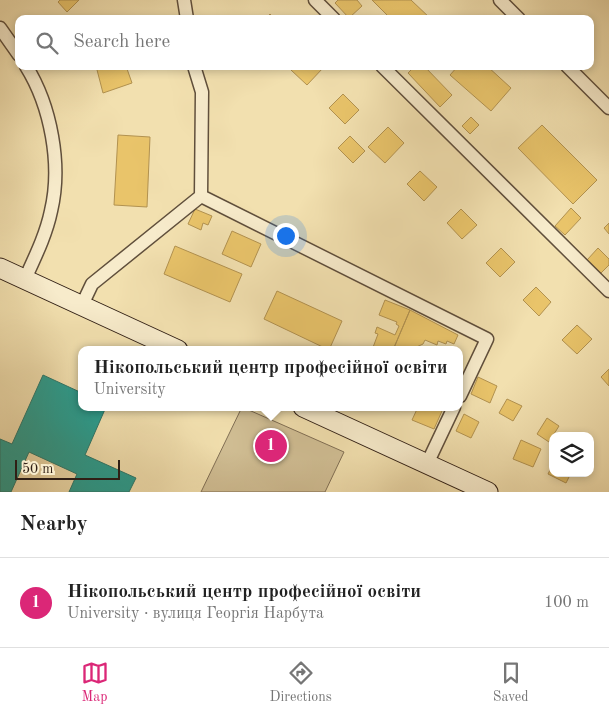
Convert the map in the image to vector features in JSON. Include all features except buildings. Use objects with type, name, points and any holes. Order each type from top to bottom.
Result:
[{"type":"street","points":[[184,0],[186,15]]},
{"type":"street","points":[[315,0],[330,15]]},
{"type":"street","points":[[500,0],[515,15]]},
{"type":"street","points":[[0,28],[15,49]]},
{"type":"street","points":[[26,279],[41,244],[52,210],[55,165],[49,122],[33,77],[29,70]]},
{"type":"street","points":[[195,70],[202,92],[201,196]]},
{"type":"street","points":[[386,70],[609,292]]},
{"type":"street","points":[[571,70],[609,108]]},
{"type":"street","points":[[82,305],[92,284],[201,196]]},
{"type":"street","points":[[201,196],[487,339],[463,390]]},
{"type":"street","points":[[0,268],[169,346]]},
{"type":"street","points":[[312,411],[488,492]]},
{"type":"street","points":[[427,464],[452,411]]},
{"type":"shaded area","points":[[240,411],[251,411],[344,452],[325,492],[201,492]]},
{"type":"place","name":"Нікопольський центр професійної освіти","points":[[271,446]]}]
